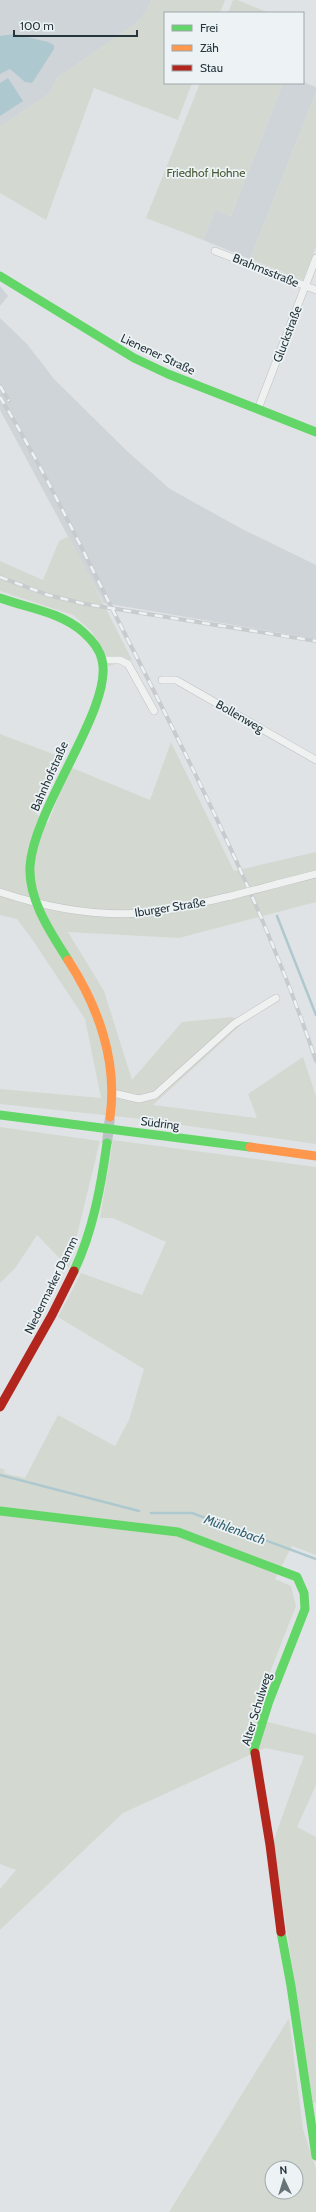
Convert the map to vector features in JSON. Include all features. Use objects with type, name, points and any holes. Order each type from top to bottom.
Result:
[{"type":"street","name":"Brahmsstraße","points":[[215,250],[316,290]]},
{"type":"street","name":"Gluckstraße","points":[[258,410],[316,258]]},
{"type":"street","name":"Lienener Straße","points":[[0,276],[134,358],[168,374],[316,432]]},
{"type":"street","points":[[0,598],[67,620],[86,634],[102,660],[120,660],[128,664],[154,711]]},
{"type":"street","name":"Bahnhofstraße","points":[[36,904],[30,865],[35,840],[57,784],[102,689],[102,660]]},
{"type":"street","name":"Bollenweg","points":[[162,680],[176,680],[316,760]]},
{"type":"street","name":"Iburger Straße","points":[[0,892],[36,904],[69,911],[130,914],[182,907],[316,874]]},
{"type":"street","points":[[36,904],[45,923],[91,1000],[106,1048],[113,1093],[110,1117]]},
{"type":"street","points":[[113,1093],[139,1099],[155,1095],[234,1024],[276,998]]},
{"type":"street","name":"Südring","points":[[0,1115],[316,1156]]},
{"type":"street","name":"Niedermarker Damm","points":[[0,1407],[52,1315],[85,1248],[103,1172],[107,1142]]},
{"type":"street","name":"Alter Schulweg","points":[[0,1511],[178,1532],[297,1577],[304,1593],[305,1609],[269,1701],[254,1749],[270,1845],[284,1953],[316,2156]]},
{"type":"shaded area","points":[[0,0],[152,0],[142,17],[135,24],[57,78],[50,93],[0,127]]},
{"type":"shaded area","points":[[304,82],[316,87],[316,92],[250,259],[203,240],[215,210],[231,216],[283,84],[304,84]]},
{"type":"shaded area","points":[[0,286],[8,296],[0,306]]},
{"type":"shaded area","points":[[0,318],[27,344],[54,379],[127,451],[170,489],[244,530],[316,565],[316,639],[104,603],[0,410]]},
{"type":"green space","points":[[152,0],[225,0],[220,12],[164,12],[164,84],[192,84],[178,120],[94,88],[46,220],[0,193],[0,127],[50,93],[57,78],[135,24],[142,17]]},
{"type":"green space","points":[[233,0],[237,0],[267,12],[228,12]]},
{"type":"green space","name":"Friedhof Hohne","points":[[200,84],[283,84],[231,216],[215,210],[203,240],[146,218]]},
{"type":"green space","points":[[316,92],[316,247],[303,280],[250,259]]},
{"type":"green space","points":[[69,536],[132,660],[108,666],[105,652],[91,631],[73,615],[0,591],[0,561],[43,580],[59,541]]},
{"type":"green space","points":[[0,734],[61,757],[33,811],[48,823],[70,767],[150,800],[171,742],[234,871],[316,852],[316,902],[179,938],[68,932],[104,991],[132,1080],[182,1022],[232,1017],[243,1023],[153,1105],[257,1118],[248,1094],[303,1057],[316,1096],[316,1144],[132,1118],[0,1104],[0,1089],[101,1098],[85,1019],[17,919],[0,915]]},
{"type":"green space","points":[[0,1127],[100,1141],[69,1268],[37,1235],[16,1267],[0,1283]]},
{"type":"green space","points":[[113,1140],[316,1167],[316,1555],[292,1546],[275,1579],[291,1586],[296,1606],[252,1718],[316,1734],[316,1785],[297,1827],[316,1837],[316,2102],[313,2103],[273,1842],[304,1756],[265,1748],[123,1813],[0,1930],[0,1889],[16,1870],[0,1864],[0,1468],[5,1470],[4,1473],[25,1478],[58,1415],[115,1446],[129,1420],[144,1369],[58,1317],[81,1273],[142,1295],[166,1242],[113,1218],[100,1218]]},
{"type":"green space","points":[[289,2018],[303,2129],[316,2169],[316,2212],[169,2212]]},
{"type":"water","points":[[15,34],[48,42],[54,45],[54,49],[32,83],[25,82],[10,69],[0,74],[0,36]]},
{"type":"water","points":[[8,78],[23,101],[0,116],[0,83]]},
{"type":"waterway","points":[[277,916],[316,1015]]},
{"type":"waterway","name":"Mühlenbach","points":[[0,1475],[139,1511]]},
{"type":"waterway","name":"Mühlenbach","points":[[151,1513],[192,1513],[316,1559]]},
{"type":"tunnel","points":[[107,1143],[110,1117]]},
{"type":"railway","points":[[0,386],[9,401]]},
{"type":"railway","points":[[0,397],[18,427],[67,518],[206,796],[254,900],[297,1007],[316,1061]]},
{"type":"railway","points":[[0,577],[48,595],[85,604],[316,641]]},
{"type":"traffic: fast","points":[[0,276],[134,358],[168,374],[316,432]]},
{"type":"traffic: fast","points":[[0,598],[54,615],[74,625],[92,641],[102,660],[103,680],[96,703],[86,730],[45,815],[35,842],[30,866],[30,879],[37,904],[48,927],[68,960]]},
{"type":"traffic: fast","points":[[0,1115],[250,1147]]},
{"type":"traffic: fast","points":[[74,1271],[81,1256],[91,1224],[102,1176],[107,1143]]},
{"type":"traffic: fast","points":[[0,1511],[178,1532],[297,1577],[304,1593],[305,1609],[269,1701],[254,1749],[255,1753]]},
{"type":"traffic: fast","points":[[281,1932],[291,1986],[316,2156]]},
{"type":"traffic: slow","points":[[68,960],[79,978],[97,1015],[103,1035],[111,1075],[112,1096],[110,1117]]},
{"type":"traffic: slow","points":[[250,1147],[316,1156]]},
{"type":"traffic: jam","points":[[0,1407],[52,1315],[74,1271]]},
{"type":"traffic: jam","points":[[255,1753],[270,1845],[281,1932]]}]
